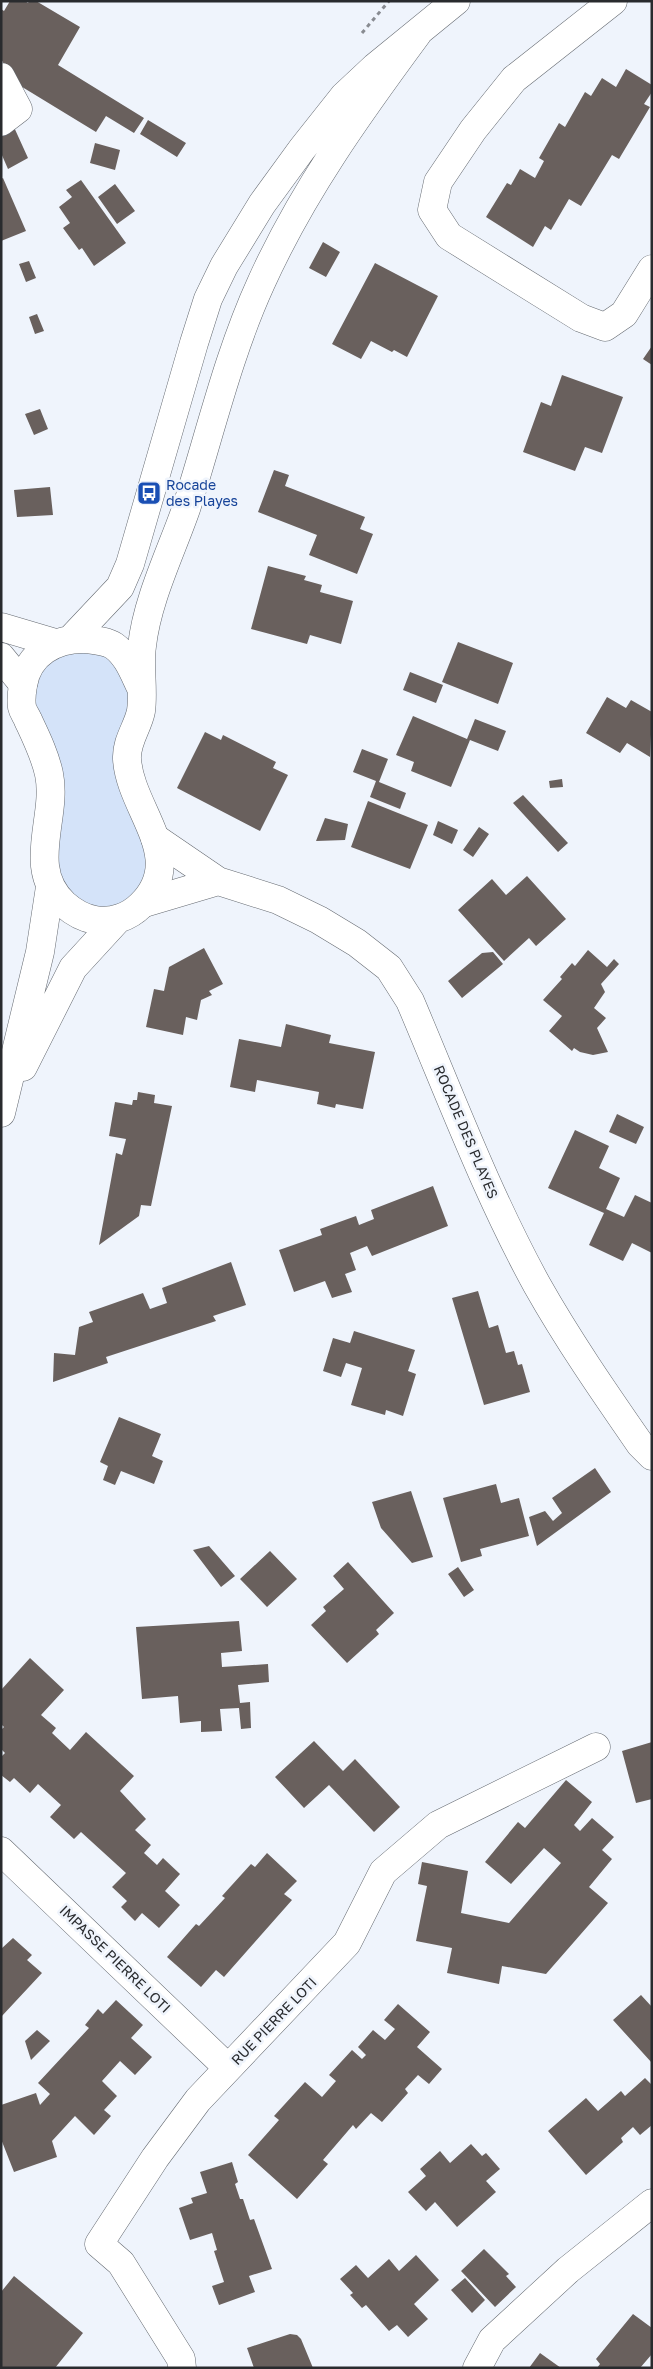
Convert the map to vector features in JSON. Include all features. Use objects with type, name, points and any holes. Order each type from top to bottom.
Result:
[{"type":"street","points":[[418,33],[322,167],[288,225],[260,284],[241,332],[185,510],[147,618],[142,646],[141,713],[126,754],[129,778],[156,838],[160,858],[160,872],[157,884],[144,903],[132,914],[118,919],[98,921],[79,916],[66,906],[50,887],[44,870],[43,844],[52,799],[50,777],[44,755],[22,706],[23,684],[28,668],[40,653],[63,641],[120,587],[130,564],[196,334],[208,299],[224,266],[262,204],[344,96],[375,67],[456,1]]},
{"type":"street","points":[[613,1],[514,79],[473,130],[438,182],[432,210],[449,236],[581,318],[605,327],[624,314],[652,269]]},
{"type":"street","points":[[1,77],[18,109],[1,122]]},
{"type":"street","points":[[1,627],[63,641],[94,640],[113,645],[129,663],[141,688]]},
{"type":"street","points":[[1,657],[23,684]]},
{"type":"street","name":"ROCADE DES PLAYES","points":[[156,838],[218,881],[278,900],[319,920],[357,943],[389,968],[410,1001],[503,1217],[537,1284],[580,1358],[640,1444],[652,1456]]},
{"type":"street","points":[[144,903],[218,881]]},
{"type":"street","points":[[1,1114],[40,952],[50,887]]},
{"type":"street","points":[[1,1114],[73,968],[118,919]]},
{"type":"street","name":"RUE PIERRE LOTI","points":[[182,2368],[181,2359],[121,2263],[99,2244],[155,2158],[198,2100],[347,1943],[384,1872],[438,1825],[596,1747]]},
{"type":"street","name":"IMPASSE PIERRE LOTI","points":[[1,1851],[228,2068]]},
{"type":"street","points":[[477,2368],[492,2340],[568,2270],[652,2203]]},
{"type":"shaded area","points":[[71,639],[129,663],[131,736],[161,858],[132,913],[67,907],[23,684]]},
{"type":"building","points":[[10,1],[25,1],[28,3],[29,1],[36,1],[80,27],[58,65],[144,118],[134,133],[106,116],[96,132],[14,82],[1,59],[1,9],[4,11]]},
{"type":"building","points":[[626,69],[652,85],[652,92],[644,104],[650,107],[619,159],[612,155],[581,206],[569,199],[551,230],[545,226],[533,247],[486,217],[507,183],[511,185],[520,169],[535,178],[544,161],[539,158],[559,123],[565,127],[585,92],[591,96],[602,78],[616,87]]},
{"type":"building","points":[[148,120],[186,143],[177,157],[140,134]]},
{"type":"building","points":[[13,125],[28,158],[8,169],[1,153],[1,134]]},
{"type":"building","points":[[95,143],[120,150],[115,170],[90,163]]},
{"type":"building","points":[[3,178],[26,231],[1,241],[1,179]]},
{"type":"building","points":[[81,180],[126,243],[94,266],[82,248],[79,250],[63,228],[70,223],[59,207],[72,197],[66,190]]},
{"type":"building","points":[[115,184],[135,211],[117,224],[98,197]]},
{"type":"building","points":[[323,242],[340,252],[326,277],[309,268]]},
{"type":"building","points":[[29,261],[36,278],[26,282],[19,264]]},
{"type":"building","points":[[375,263],[438,296],[407,357],[394,350],[392,352],[371,341],[361,359],[332,344]]},
{"type":"building","points":[[37,314],[44,331],[35,334],[29,317]]},
{"type":"building","points":[[652,346],[652,365],[643,359]]},
{"type":"building","points":[[562,375],[623,397],[602,453],[585,447],[575,471],[523,452],[541,402],[551,406]]},
{"type":"building","points":[[40,409],[48,429],[34,435],[25,414]]},
{"type":"building","points":[[274,470],[289,475],[285,486],[365,517],[360,529],[373,534],[357,574],[309,555],[317,535],[258,512]]},
{"type":"building","points":[[50,487],[53,515],[17,517],[14,490]]},
{"type":"building","points":[[268,566],[306,576],[304,580],[322,585],[320,592],[353,601],[341,644],[310,635],[307,644],[251,629]]},
{"type":"building","points":[[458,642],[513,663],[498,704],[442,682]]},
{"type":"building","points":[[410,672],[443,685],[436,703],[403,690]]},
{"type":"building","points":[[607,697],[626,708],[631,700],[652,712],[650,757],[627,743],[620,753],[586,733]]},
{"type":"building","points":[[413,716],[467,739],[475,719],[506,731],[498,751],[470,740],[451,787],[411,771],[414,762],[396,755]]},
{"type":"building","points":[[205,732],[221,740],[223,735],[276,762],[273,768],[288,775],[260,831],[177,788]]},
{"type":"building","points":[[362,749],[388,759],[379,782],[406,793],[400,809],[370,797],[376,781],[353,772]]},
{"type":"building","points":[[562,779],[563,787],[550,788],[549,781]]},
{"type":"building","points":[[523,795],[568,843],[558,852],[513,803]]},
{"type":"building","points":[[368,801],[428,825],[410,869],[351,847]]},
{"type":"building","points":[[325,818],[348,824],[345,840],[316,841]]},
{"type":"building","points":[[438,821],[458,830],[452,844],[433,835]]},
{"type":"building","points":[[479,827],[489,834],[473,857],[463,850]]},
{"type":"building","points":[[527,876],[566,919],[536,946],[529,938],[504,961],[458,910],[492,879],[506,895]]},
{"type":"building","points":[[204,948],[223,984],[209,991],[212,995],[201,1000],[197,1020],[186,1017],[183,1035],[146,1027],[154,989],[164,991],[169,967]]},
{"type":"building","points":[[588,950],[607,967],[614,959],[619,964],[601,984],[605,992],[594,1008],[606,1018],[597,1028],[608,1052],[593,1055],[580,1052],[574,1048],[572,1051],[549,1031],[562,1016],[543,1000],[562,979],[560,977],[572,963],[575,966]]},
{"type":"building","points":[[493,952],[503,964],[462,998],[448,981],[482,953]]},
{"type":"building","points":[[286,1024],[331,1035],[329,1043],[375,1052],[363,1109],[336,1104],[335,1108],[317,1104],[319,1092],[257,1080],[255,1092],[230,1087],[239,1039],[281,1047]]},
{"type":"building","points":[[138,1092],[155,1095],[154,1103],[172,1106],[151,1206],[141,1205],[139,1216],[99,1245],[116,1153],[122,1155],[126,1139],[109,1136],[115,1102],[132,1105],[133,1100],[137,1100]]},
{"type":"building","points":[[617,1114],[644,1127],[636,1144],[609,1132]]},
{"type":"building","points":[[575,1130],[609,1146],[599,1168],[620,1178],[606,1209],[624,1217],[635,1195],[652,1203],[652,1253],[632,1243],[623,1261],[589,1245],[604,1213],[548,1188]]},
{"type":"building","points":[[433,1186],[448,1226],[372,1256],[367,1246],[350,1253],[356,1270],[345,1274],[352,1292],[332,1298],[325,1281],[294,1292],[279,1250],[322,1235],[320,1229],[356,1216],[359,1225],[374,1219],[371,1210]]},
{"type":"building","points":[[231,1262],[246,1305],[213,1316],[216,1321],[106,1357],[108,1363],[53,1382],[54,1353],[75,1355],[79,1327],[93,1322],[89,1312],[143,1293],[150,1309],[167,1303],[162,1288]]},
{"type":"building","points":[[478,1291],[489,1328],[498,1325],[506,1353],[514,1351],[518,1365],[522,1364],[530,1392],[484,1405],[452,1298]]},
{"type":"building","points":[[354,1331],[415,1350],[408,1371],[416,1374],[403,1416],[386,1410],[385,1415],[351,1405],[362,1368],[346,1363],[341,1377],[323,1371],[333,1338],[350,1343]]},
{"type":"building","points":[[119,1417],[161,1434],[152,1456],[163,1461],[154,1484],[121,1471],[115,1485],[103,1480],[108,1466],[100,1462]]},
{"type":"building","points":[[595,1468],[611,1492],[537,1546],[529,1517],[545,1511],[553,1521],[562,1513],[552,1498]]},
{"type":"building","points":[[496,1484],[501,1503],[519,1498],[529,1536],[480,1549],[482,1556],[461,1562],[443,1498]]},
{"type":"building","points":[[411,1491],[433,1557],[412,1563],[381,1528],[372,1502]]},
{"type":"building","points":[[209,1546],[235,1576],[221,1587],[193,1550]]},
{"type":"building","points":[[270,1551],[297,1579],[267,1607],[240,1579]]},
{"type":"building","points":[[348,1562],[394,1613],[376,1630],[379,1634],[347,1663],[311,1625],[326,1611],[323,1607],[344,1589],[333,1576]]},
{"type":"building","points":[[458,1567],[474,1590],[464,1597],[448,1574]]},
{"type":"building","points":[[239,1621],[242,1651],[221,1653],[222,1667],[268,1664],[269,1682],[238,1685],[240,1703],[250,1702],[251,1728],[241,1729],[239,1708],[220,1709],[222,1731],[201,1732],[201,1721],[180,1723],[178,1696],[142,1699],[136,1627]]},
{"type":"building","points":[[30,1658],[64,1690],[41,1715],[56,1728],[52,1733],[70,1750],[86,1732],[134,1776],[120,1791],[146,1819],[135,1830],[151,1845],[144,1853],[157,1865],[163,1858],[180,1874],[165,1891],[180,1905],[159,1928],[142,1913],[135,1921],[121,1907],[127,1901],[112,1887],[126,1873],[81,1832],[74,1839],[50,1817],[61,1805],[38,1784],[30,1793],[14,1778],[10,1782],[1,1775],[1,1757],[5,1753],[1,1749],[1,1730],[4,1727],[1,1724],[1,1690]]},
{"type":"building","points":[[314,1741],[343,1771],[355,1759],[400,1807],[374,1832],[329,1785],[304,1808],[275,1777]]},
{"type":"building","points":[[652,1742],[652,1799],[636,1803],[622,1751]]},
{"type":"building","points":[[566,1780],[592,1802],[574,1825],[580,1831],[592,1818],[614,1837],[602,1850],[612,1859],[589,1887],[608,1903],[546,1974],[502,1966],[499,1984],[447,1973],[452,1948],[416,1941],[427,1886],[418,1884],[422,1862],[468,1871],[461,1913],[509,1923],[561,1863],[544,1848],[511,1884],[485,1862],[518,1822],[525,1828]]},
{"type":"building","points":[[267,1853],[297,1881],[284,1894],[292,1900],[224,1977],[216,1970],[201,1987],[167,1957],[196,1924],[199,1926],[225,1898],[222,1896],[251,1864],[255,1867]]},
{"type":"building","points":[[13,1938],[32,1955],[27,1960],[42,1973],[1,2017],[1,1949]]},
{"type":"building","points":[[641,1995],[652,2007],[652,2063],[613,2020]]},
{"type":"building","points":[[116,2000],[143,2025],[131,2038],[152,2057],[135,2075],[120,2061],[102,2081],[117,2096],[104,2110],[111,2116],[94,2135],[75,2116],[52,2141],[57,2157],[14,2172],[1,2139],[1,2105],[36,2093],[40,2105],[50,2094],[38,2083],[89,2028],[85,2025],[98,2009],[103,2014]]},
{"type":"building","points":[[398,2004],[430,2032],[417,2047],[442,2069],[429,2084],[418,2075],[405,2089],[408,2093],[382,2122],[371,2113],[356,2129],[353,2125],[323,2160],[328,2164],[297,2199],[248,2155],[279,2120],[274,2116],[305,2082],[322,2097],[336,2081],[329,2075],[352,2050],[362,2059],[366,2055],[358,2047],[373,2030],[385,2040],[395,2029],[384,2020]]},
{"type":"building","points":[[37,2030],[50,2041],[31,2060],[25,2041]]},
{"type":"building","points":[[645,2078],[652,2085],[652,2125],[640,2135],[633,2127],[621,2138],[623,2142],[586,2175],[548,2131],[586,2098],[598,2111],[621,2091],[625,2096]]},
{"type":"building","points":[[471,2144],[482,2156],[486,2153],[500,2169],[486,2181],[496,2192],[457,2227],[435,2202],[426,2211],[408,2192],[426,2176],[420,2169],[440,2151],[450,2163]]},
{"type":"building","points":[[232,2162],[238,2182],[235,2184],[240,2199],[243,2199],[250,2220],[254,2219],[272,2269],[249,2276],[255,2292],[219,2305],[212,2286],[224,2282],[214,2251],[217,2250],[212,2233],[190,2240],[179,2208],[193,2203],[191,2198],[207,2193],[200,2172]]},
{"type":"building","points":[[484,2249],[509,2274],[506,2276],[516,2287],[495,2307],[461,2271]]},
{"type":"building","points":[[416,2255],[439,2280],[414,2304],[428,2319],[408,2337],[397,2325],[389,2331],[366,2305],[362,2308],[350,2295],[353,2293],[340,2279],[356,2265],[368,2278],[389,2259],[399,2271]]},
{"type":"building","points":[[14,2276],[83,2333],[55,2368],[1,2368],[1,2292]]},
{"type":"building","points":[[465,2278],[485,2300],[472,2313],[451,2290]]},
{"type":"building","points":[[633,2314],[652,2328],[652,2354],[640,2368],[597,2368],[600,2364],[596,2359]]},
{"type":"building","points":[[290,2334],[297,2335],[301,2339],[313,2368],[254,2368],[247,2348]]},
{"type":"building","points":[[540,2353],[561,2368],[529,2368]]},
{"type":"place","name":"Rocade des Playes","points":[[149,493]]}]
